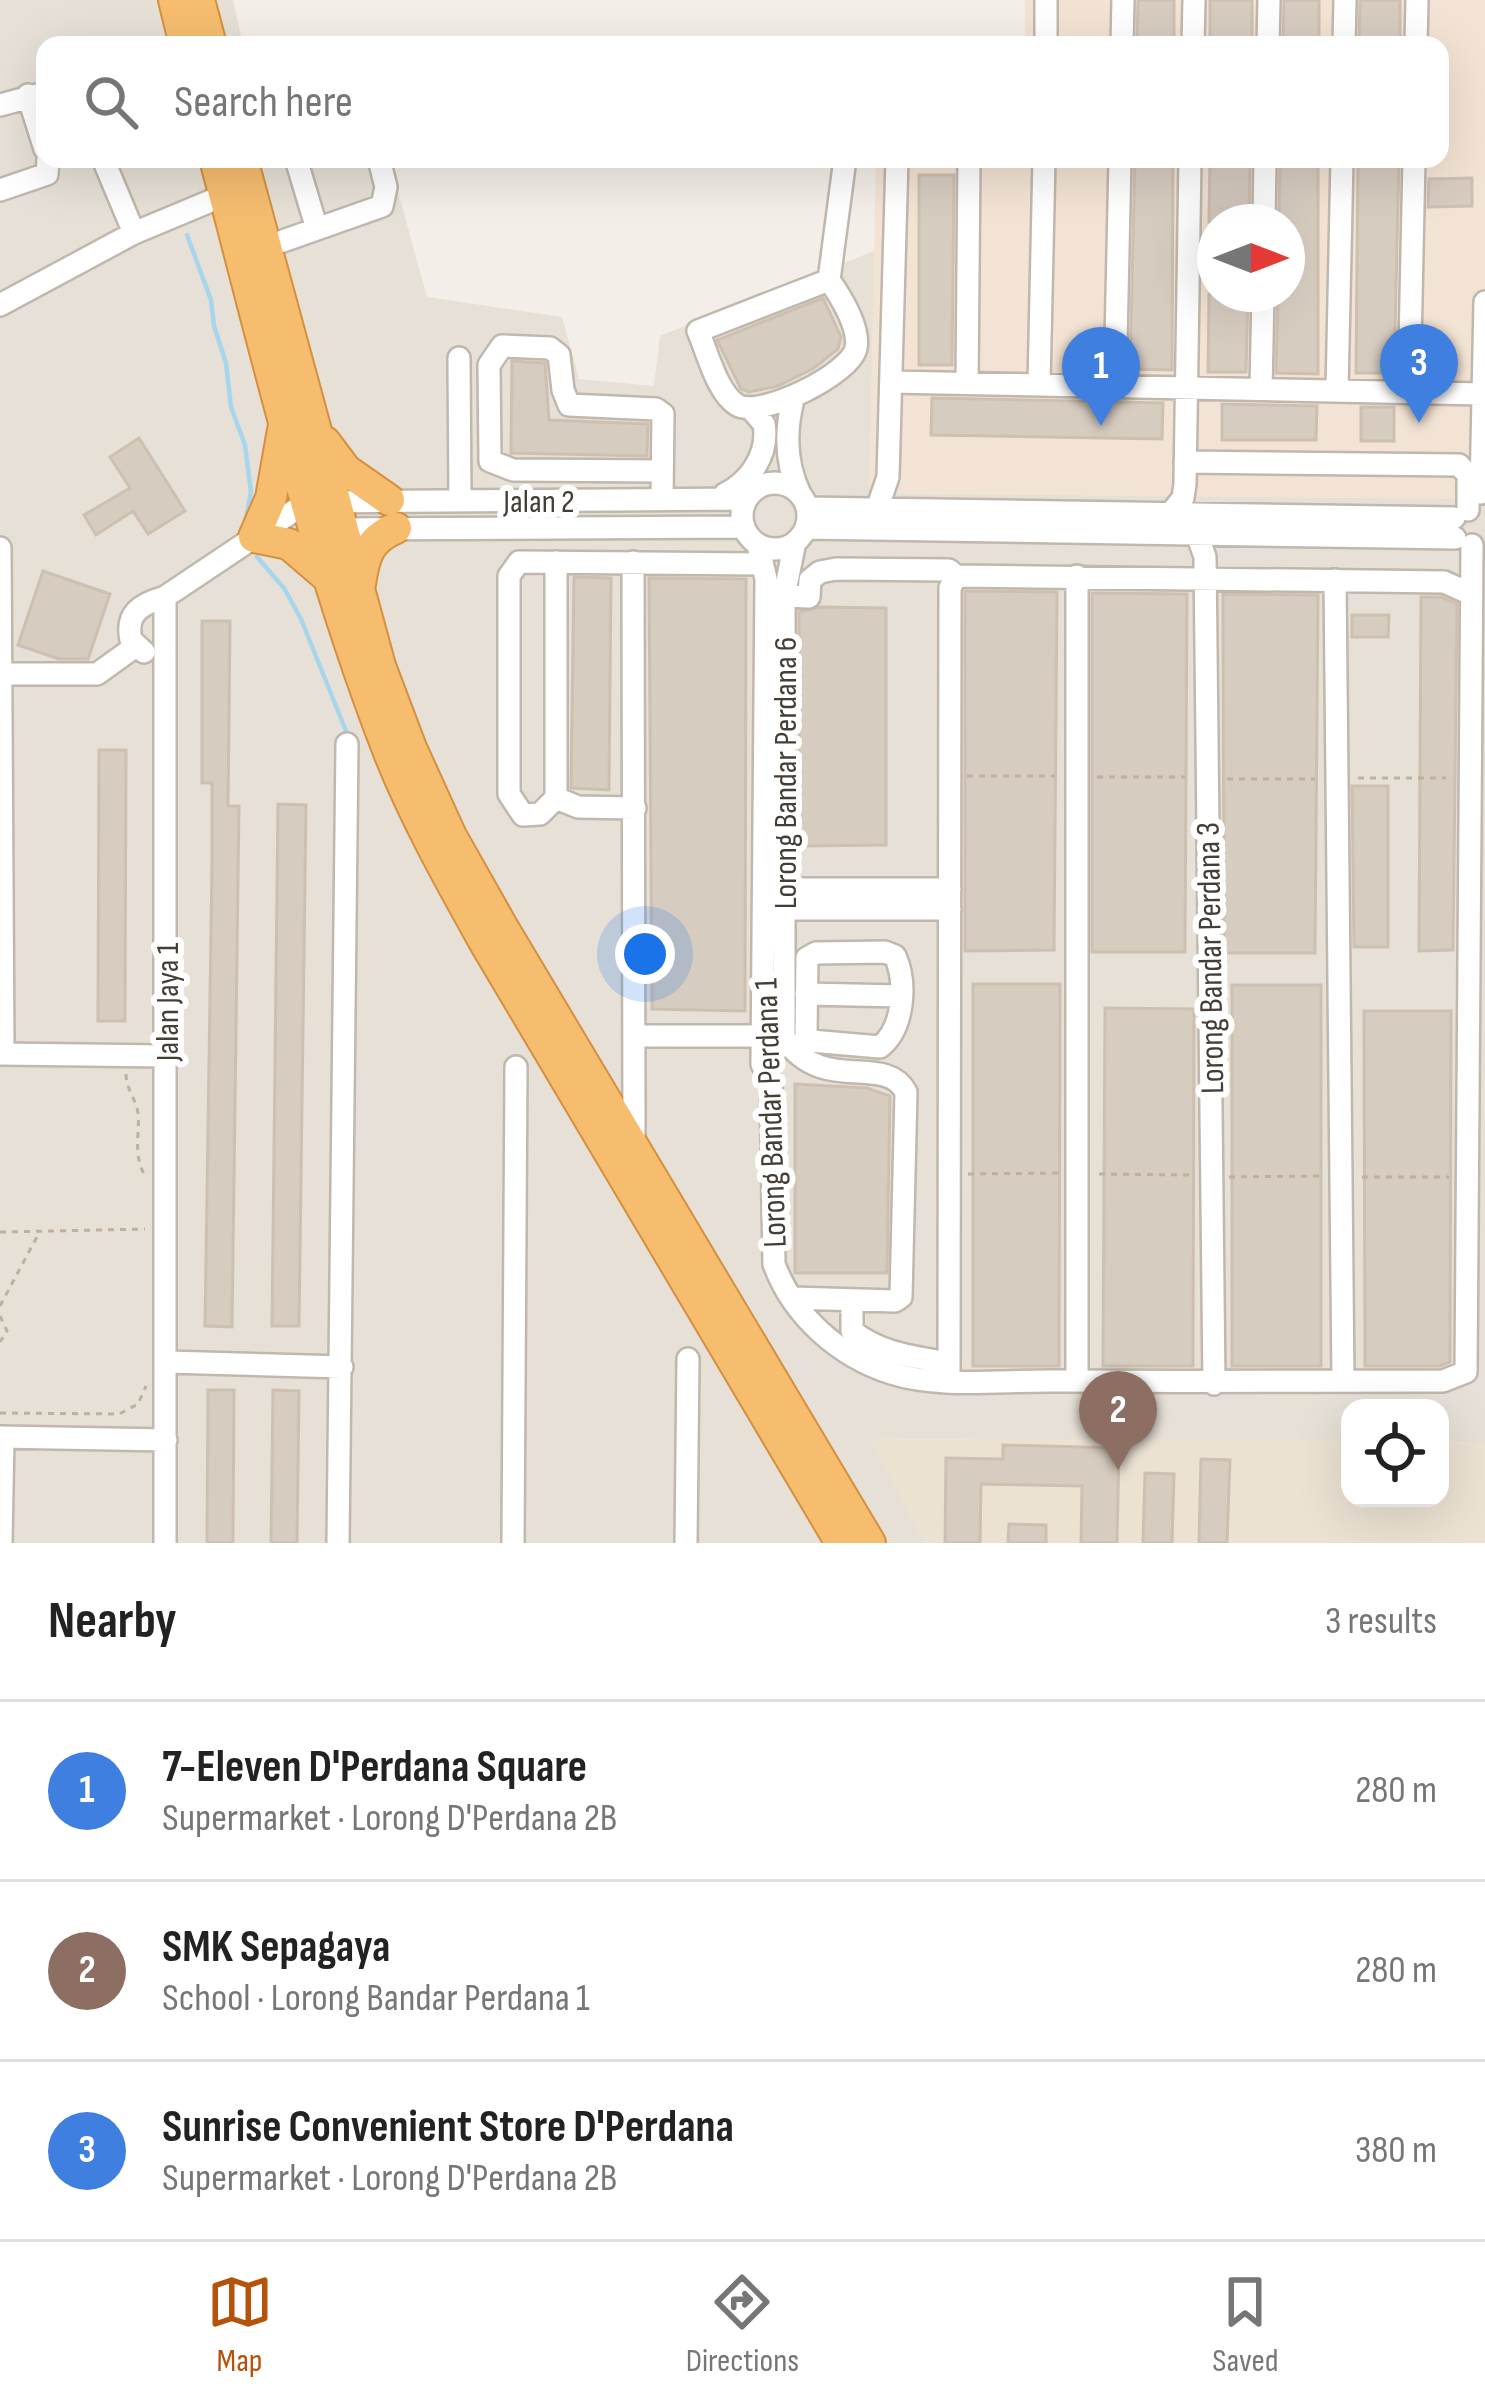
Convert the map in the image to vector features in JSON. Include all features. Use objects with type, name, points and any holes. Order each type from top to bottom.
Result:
[{"type":"highway","points":[[174,0],[183,36]]},
{"type":"highway","points":[[199,0],[209,36]]},
{"type":"highway","points":[[218,168],[284,418],[324,515],[392,759],[436,855],[841,1543]]},
{"type":"highway","points":[[244,168],[315,427],[324,515]]},
{"type":"highway","points":[[284,418],[267,530],[345,585],[452,836],[870,1543]]},
{"type":"highway","points":[[315,427],[346,470],[392,514],[345,585]]},
{"type":"street","points":[[1046,0],[1046,36]]},
{"type":"street","points":[[1122,36],[1123,0]]},
{"type":"street","points":[[1193,36],[1194,0]]},
{"type":"street","points":[[1268,36],[1269,0]]},
{"type":"street","points":[[1344,36],[1345,0]]},
{"type":"street","points":[[1416,36],[1417,0]]},
{"type":"street","points":[[1,99],[36,94]]},
{"type":"street","points":[[0,190],[47,174],[47,168]]},
{"type":"street","points":[[107,168],[134,232]]},
{"type":"street","points":[[299,168],[317,229]]},
{"type":"street","points":[[266,247],[373,211],[386,201],[380,168]]},
{"type":"street","points":[[752,410],[794,395],[847,366],[855,355],[857,341],[830,280],[844,168]]},
{"type":"street","points":[[877,509],[890,456],[897,168]]},
{"type":"street","points":[[967,383],[970,168]]},
{"type":"street","points":[[1039,385],[1044,168]]},
{"type":"street","points":[[1114,386],[1120,168]]},
{"type":"street","points":[[1170,514],[1183,498],[1190,168]]},
{"type":"street","points":[[1264,204],[1265,168]]},
{"type":"street","points":[[1337,391],[1342,168]]},
{"type":"street","points":[[1409,393],[1414,168]]},
{"type":"street","points":[[0,305],[134,232],[225,195]]},
{"type":"street","points":[[714,500],[734,490],[752,472],[763,453],[764,424],[727,394],[698,331],[830,280]]},
{"type":"street","points":[[1444,582],[1476,530],[1485,302]]},
{"type":"street","points":[[1261,389],[1263,312]]},
{"type":"street","points":[[662,471],[513,470],[490,461],[489,364],[497,351],[502,346],[550,348],[559,355],[562,390],[569,405],[656,409],[663,414],[662,500]]},
{"type":"street","points":[[459,358],[460,500]]},
{"type":"street","points":[[891,382],[1483,394]]},
{"type":"street","points":[[794,395],[788,417],[788,454],[802,518]]},
{"type":"street","points":[[1185,463],[1459,465],[1468,475],[1476,530]]},
{"type":"street","points":[[754,545],[746,500],[752,491],[772,482],[783,483],[802,518]]},
{"type":"street","name":"Jalan 2","points":[[392,514],[460,500],[746,500]]},
{"type":"street","points":[[556,562],[556,798],[540,814],[523,815],[509,794],[509,576],[519,562],[556,562],[633,562],[754,545],[777,549],[802,518],[877,509],[1170,514],[1476,530]]},
{"type":"street","name":"Jalan 2","points":[[267,530],[324,515],[392,514],[754,545]]},
{"type":"street","points":[[802,518],[1197,534],[1476,530]]},
{"type":"street","name":"Lorong Bandar Perdana 6","points":[[796,1056],[784,1038],[784,596],[802,518]]},
{"type":"street","points":[[163,667],[136,646],[129,633],[137,608],[165,598],[267,530]]},
{"type":"street","name":"Lorong Bandar Perdana 1","points":[[754,545],[766,602],[762,1064],[771,1082],[774,1264],[816,1330],[857,1358],[895,1374],[950,1371],[1077,1381],[1214,1384],[1443,1381],[1466,1372],[1476,530]]},
{"type":"street","name":"Lorong Bandar Perdana 3","points":[[1197,534],[1205,557],[1214,1384]]},
{"type":"street","points":[[0,548],[2,1054],[166,1056]]},
{"type":"street","points":[[633,562],[634,1144]]},
{"type":"street","points":[[784,596],[809,597],[810,580],[836,569],[1444,582],[1472,594]]},
{"type":"street","points":[[852,1300],[852,1331],[866,1342],[950,1371],[950,588],[963,575]]},
{"type":"street","points":[[1077,576],[1077,1381]]},
{"type":"street","points":[[1335,580],[1343,1381]]},
{"type":"street","name":"Jalan Jaya 1","points":[[165,598],[165,1543]]},
{"type":"street","points":[[1,674],[97,674],[136,646]]},
{"type":"street","points":[[338,1543],[347,744]]},
{"type":"street","points":[[556,798],[578,807],[635,808]]},
{"type":"street","points":[[807,958],[816,953],[896,956],[902,971],[898,1025],[880,1047],[811,1041],[806,1034],[807,958],[783,910],[950,899]]},
{"type":"street","points":[[806,994],[900,996]]},
{"type":"street","points":[[636,1036],[762,1036]]},
{"type":"street","points":[[880,1047],[882,1074]]},
{"type":"street","points":[[771,1082],[790,1077],[796,1056],[825,1070],[895,1078],[905,1092],[904,1292],[895,1301],[792,1298]]},
{"type":"street","points":[[513,1543],[516,1066]]},
{"type":"street","points":[[686,1543],[688,1359]]},
{"type":"street","points":[[167,1362],[342,1367]]},
{"type":"street","points":[[1,1543],[2,1437],[166,1440]]},
{"type":"path","points":[[960,776],[1055,776]]},
{"type":"path","points":[[1090,777],[1185,777]]},
{"type":"path","points":[[1351,778],[1446,778]]},
{"type":"path","points":[[1221,779],[1316,779]]},
{"type":"path","points":[[126,1070],[126,1086],[138,1108],[136,1160],[148,1182]]},
{"type":"path","points":[[965,1174],[1062,1173]]},
{"type":"path","points":[[1096,1174],[1193,1175]]},
{"type":"path","points":[[1229,1177],[1323,1176]]},
{"type":"path","points":[[1358,1177],[1450,1177]]},
{"type":"path","points":[[0,1232],[147,1229]]},
{"type":"path","points":[[0,1306],[40,1231]]},
{"type":"path","points":[[0,1316],[8,1331],[0,1342]]},
{"type":"path","points":[[0,1413],[118,1414],[138,1404],[146,1387]]},
{"type":"shaded area","points":[[0,0],[233,0],[241,36],[36,36],[36,168],[391,168],[427,297],[562,317],[579,379],[654,386],[660,336],[874,251],[870,493],[1485,499],[1485,1443],[1449,1442],[1449,1399],[1341,1399],[1341,1442],[871,1439],[925,1543],[0,1543]]},
{"type":"shaded area","points":[[1025,0],[1485,0],[1485,499],[869,493],[876,168],[1449,168],[1449,36],[1025,36]]},
{"type":"shaded area","points":[[870,1439],[1341,1442],[1341,1507],[1449,1507],[1449,1442],[1485,1443],[1485,1543],[925,1543]]},
{"type":"building","points":[[1138,0],[1174,0],[1174,36],[1137,36]]},
{"type":"building","points":[[1210,0],[1252,0],[1252,36],[1210,36]]},
{"type":"building","points":[[1284,0],[1319,0],[1319,36],[1283,36]]},
{"type":"building","points":[[1360,0],[1400,0],[1400,36],[1359,36]]},
{"type":"building","points":[[1135,168],[1173,168],[1172,370],[1130,369]]},
{"type":"building","points":[[1210,168],[1250,168],[1249,204],[1209,204]]},
{"type":"building","points":[[1280,168],[1318,168],[1318,374],[1276,373],[1278,312],[1305,312],[1305,204],[1279,204]]},
{"type":"building","points":[[1358,168],[1399,168],[1394,373],[1356,373]]},
{"type":"building","points":[[919,175],[954,175],[952,365],[919,365]]},
{"type":"building","points":[[1472,178],[1472,206],[1428,207],[1429,179]]},
{"type":"building","points":[[823,298],[841,337],[838,349],[778,386],[749,392],[741,389],[717,340]]},
{"type":"building","points":[[1209,312],[1248,312],[1246,372],[1208,372]]},
{"type":"building","points":[[512,361],[545,363],[549,420],[648,424],[647,456],[511,453]]},
{"type":"building","points":[[932,398],[1163,403],[1162,439],[931,435]]},
{"type":"building","points":[[1222,404],[1317,406],[1316,440],[1222,440]]},
{"type":"building","points":[[1361,407],[1394,407],[1394,441],[1361,441]]},
{"type":"building","points":[[139,438],[185,511],[148,534],[133,511],[96,535],[84,515],[130,488],[110,457]]},
{"type":"building","points":[[43,571],[110,594],[88,659],[59,659],[18,645]]},
{"type":"building","points":[[574,577],[611,578],[609,790],[571,788]]},
{"type":"building","points":[[649,578],[746,579],[745,1011],[652,1009]]},
{"type":"building","points":[[965,591],[1057,592],[1054,950],[965,951]]},
{"type":"building","points":[[1092,593],[1187,594],[1185,952],[1092,952]]},
{"type":"building","points":[[1223,594],[1318,595],[1315,953],[1224,953]]},
{"type":"building","points":[[1421,597],[1441,597],[1457,604],[1453,950],[1419,951]]},
{"type":"building","points":[[820,607],[886,608],[886,845],[799,846],[799,612]]},
{"type":"building","points":[[1352,615],[1389,615],[1388,637],[1352,637]]},
{"type":"building","points":[[202,621],[230,621],[228,806],[239,806],[232,1327],[205,1326],[212,783],[202,783]]},
{"type":"building","points":[[99,750],[126,750],[125,1021],[98,1021]]},
{"type":"building","points":[[1352,786],[1388,786],[1388,947],[1354,947]]},
{"type":"building","points":[[278,804],[306,805],[299,1326],[272,1326]]},
{"type":"building","points":[[973,984],[1060,984],[1059,1366],[973,1366]]},
{"type":"building","points":[[1232,985],[1321,985],[1321,1366],[1232,1366]]},
{"type":"building","points":[[1105,1008],[1194,1009],[1193,1366],[1103,1366]]},
{"type":"building","points":[[1364,1011],[1451,1011],[1450,1362],[1440,1366],[1365,1366]]},
{"type":"building","points":[[795,1084],[867,1088],[890,1096],[887,1273],[795,1273]]},
{"type":"building","points":[[208,1390],[234,1390],[233,1543],[207,1543]]},
{"type":"building","points":[[273,1390],[299,1391],[297,1543],[271,1543]]},
{"type":"building","points":[[1003,1445],[1119,1448],[1117,1543],[1081,1543],[1082,1486],[981,1484],[980,1543],[945,1543],[946,1458],[1003,1459]]},
{"type":"building","points":[[1201,1459],[1230,1460],[1227,1543],[1199,1543]]},
{"type":"building","points":[[1145,1473],[1174,1474],[1172,1543],[1143,1543]]},
{"type":"building","points":[[1009,1524],[1046,1525],[1046,1543],[1008,1543]]},
{"type":"waterway","points":[[187,235],[211,300],[231,407],[245,445],[251,492],[245,524]]},
{"type":"waterway","points":[[257,557],[284,588],[301,619],[348,736]]},
{"type":"place","name":"Sunrise Convenient Store D'Perdana","points":[[1419,423]]},
{"type":"place","name":"7-Eleven D'Perdana Square","points":[[1101,426]]},
{"type":"place","name":"SMK Sepagaya","points":[[1118,1470]]}]
